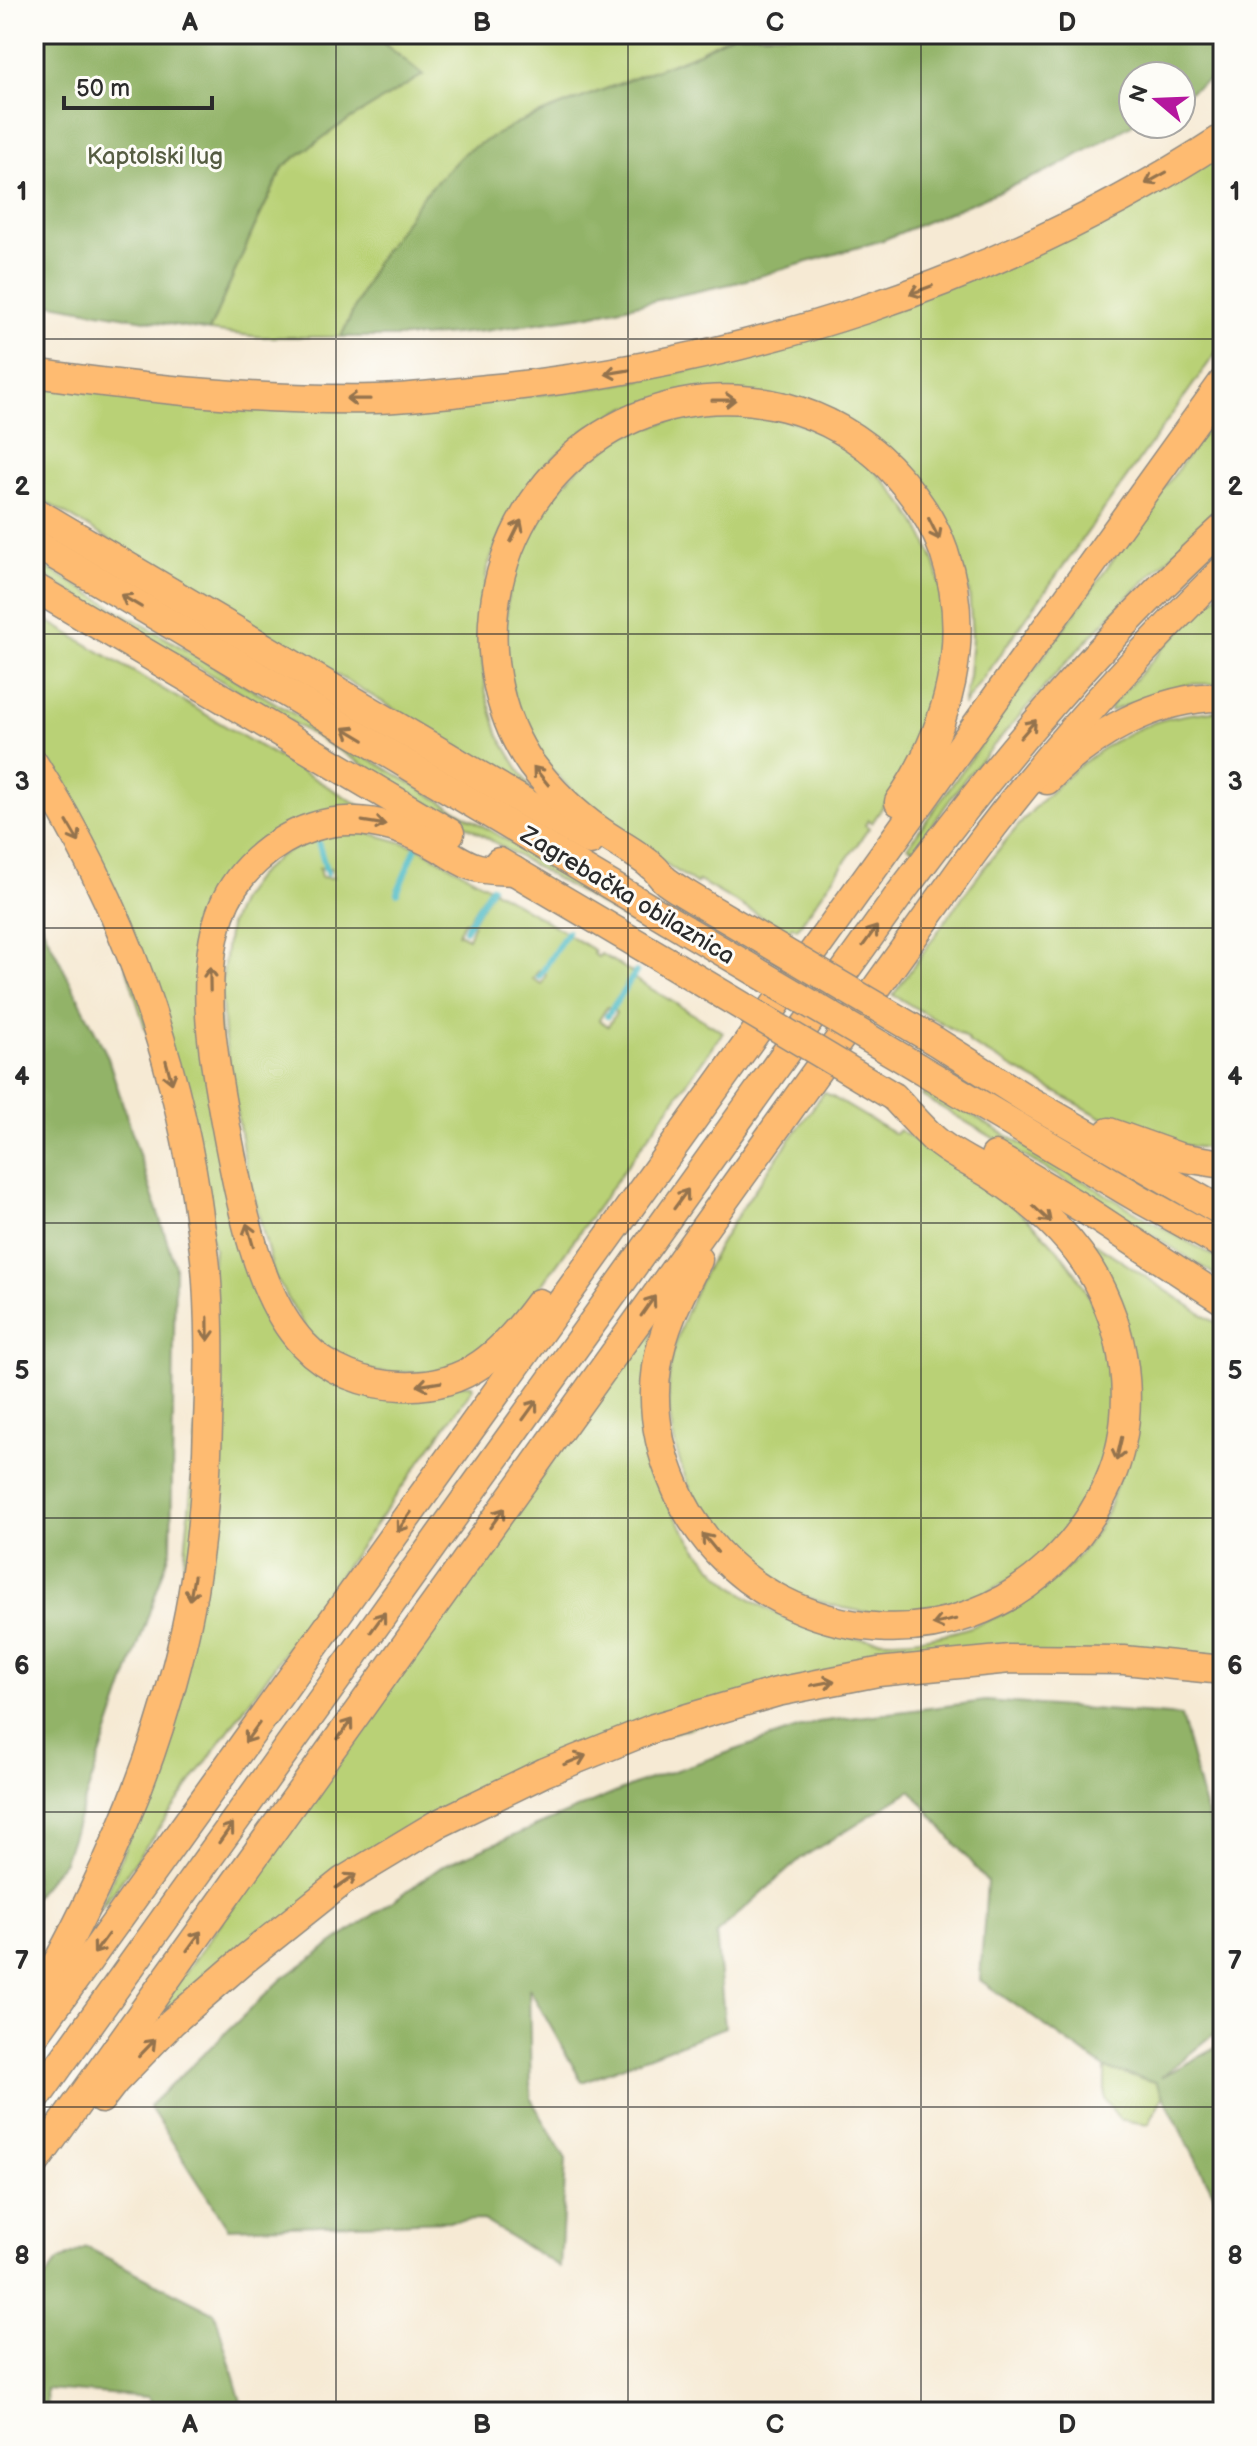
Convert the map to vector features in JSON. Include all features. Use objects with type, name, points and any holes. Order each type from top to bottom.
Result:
[{"type":"highway","points":[[34,373],[142,389],[377,399],[545,383],[636,369],[770,339],[923,289],[1093,213],[1195,157],[1223,138]]},
{"type":"highway","points":[[34,2036],[1223,382]]},
{"type":"highway","points":[[664,880],[653,867],[595,828],[562,799],[531,764],[519,743],[502,701],[493,648],[494,609],[502,567],[518,527],[542,489],[580,450],[620,424],[656,409],[716,399],[745,400],[803,412],[855,438],[880,457],[905,483],[925,511],[938,537],[949,567],[957,624],[953,675],[947,702],[929,750],[902,798],[828,902],[815,951]]},
{"type":"highway","points":[[34,511],[648,875],[664,880],[1028,1100],[1223,1212]]},
{"type":"highway","points":[[34,2101],[954,821],[1021,737],[1086,663],[1223,528]]},
{"type":"highway","name":"Zagrebačka obilaznica","points":[[34,543],[1140,1199],[1223,1245]]},
{"type":"highway","points":[[34,2164],[973,853],[1062,740],[1141,653],[1223,570]]},
{"type":"highway","name":"Zagrebačka obilaznica","points":[[34,587],[1087,1211],[1223,1300]]},
{"type":"highway","points":[[973,853],[1004,830],[1053,773],[1083,748],[1118,726],[1151,710],[1223,697]]},
{"type":"highway","points":[[34,764],[90,860],[124,938],[158,1031],[183,1121],[196,1195],[207,1279],[210,1380],[207,1476],[196,1565],[178,1663],[150,1757],[111,1855],[57,1966],[34,2002]]},
{"type":"highway","points":[[514,871],[473,867],[405,830],[352,820],[332,822],[295,833],[252,865],[221,912],[212,942],[210,967],[215,1058],[235,1174],[257,1260],[284,1319],[305,1346],[319,1357],[343,1373],[374,1383],[421,1386],[461,1376],[478,1367],[514,1335],[554,1282],[597,1254]]},
{"type":"highway","points":[[762,1144],[749,1182],[713,1235],[681,1292],[661,1347],[655,1385],[657,1422],[668,1469],[681,1501],[718,1553],[740,1574],[767,1593],[797,1608],[830,1620],[887,1628],[918,1627],[977,1613],[1023,1589],[1049,1568],[1089,1520],[1111,1478],[1118,1456],[1125,1409],[1124,1360],[1106,1300],[1070,1242],[1016,1192],[935,1141],[894,1097]]},
{"type":"highway","points":[[1028,1100],[1050,1101],[1107,1131],[1156,1150],[1223,1164]]},
{"type":"highway","points":[[34,2164],[79,2127],[115,2081],[172,2022],[343,1881],[436,1825],[559,1767],[654,1728],[777,1692],[878,1672],[1010,1659],[1124,1660],[1223,1670]]},
{"type":"green space","name":"Kaptolski lug","points":[[44,34],[372,34],[423,75],[336,128],[284,166],[209,331],[34,301],[34,51]]},
{"type":"green space","points":[[372,34],[733,34],[691,56],[375,264],[341,337],[261,337],[209,331],[284,166],[336,128],[423,75]]},
{"type":"green space","points":[[733,34],[1223,34],[1223,71],[1197,87],[1197,60],[1117,60],[1117,133],[1057,167],[883,240],[739,282],[590,315],[422,337],[341,337],[375,264],[422,197],[465,152],[517,123],[691,56]]},
{"type":"green space","points":[[1223,153],[1223,343],[963,706],[972,637],[969,591],[951,532],[812,403],[628,407],[588,427],[540,470],[511,511],[487,568],[480,638],[486,693],[499,736],[532,791],[34,495],[34,384],[510,398],[604,387],[709,366]]},
{"type":"green space","points":[[1223,406],[1223,507],[1126,599],[1063,666],[967,776],[914,850],[908,846]]},
{"type":"green space","points":[[739,412],[788,421],[818,431],[845,447],[879,475],[915,520],[927,543],[942,591],[944,641],[928,724],[901,777],[872,823],[868,820],[865,825],[869,828],[797,929],[792,926],[789,931],[793,935],[699,881],[696,884],[603,822],[546,764],[527,734],[514,703],[504,646],[508,590],[536,517],[577,469],[625,435],[687,415]]},
{"type":"green space","points":[[34,560],[662,932],[658,939],[34,570]]},
{"type":"green space","points":[[1223,589],[1223,684],[1190,684],[1110,711],[1110,707],[1164,647]]},
{"type":"green space","points":[[34,613],[364,808],[327,811],[212,902],[230,1207],[255,1293],[289,1351],[323,1376],[472,1385],[473,1388],[99,1912],[167,1743],[214,1248],[79,816],[34,740]]},
{"type":"green space","points":[[1223,710],[1223,1150],[1179,1145],[1106,1120],[969,1043],[962,1035],[893,995],[1002,845],[1034,808],[1068,776],[1103,748],[1140,728],[1170,718]]},
{"type":"green space","points":[[369,833],[415,846],[406,869],[417,847],[489,887],[458,933],[468,938],[472,923],[492,889],[565,932],[542,971],[539,970],[533,979],[542,984],[546,974],[543,972],[567,934],[595,951],[593,954],[598,957],[601,954],[633,973],[599,1020],[608,1026],[616,1013],[613,1010],[633,978],[723,1032],[523,1311],[473,1358],[432,1373],[376,1372],[339,1358],[309,1334],[274,1275],[245,1162],[224,1034],[221,988],[229,926],[240,899],[256,877],[279,856],[315,838],[325,868],[319,868],[321,877],[334,878],[331,868],[327,868],[318,838],[324,835]]},
{"type":"green space","points":[[34,910],[107,1055],[175,1266],[171,1549],[64,1861],[34,1897]]},
{"type":"green space","points":[[928,1089],[1223,1261],[1223,1280],[1080,1189],[922,1096]]},
{"type":"green space","points":[[824,1092],[895,1134],[899,1130],[946,1159],[991,1189],[1033,1224],[1069,1264],[1084,1287],[1096,1312],[1107,1353],[1110,1367],[1110,1425],[1096,1478],[1070,1525],[1033,1563],[988,1592],[937,1609],[882,1613],[825,1603],[792,1592],[768,1579],[735,1550],[699,1505],[680,1462],[674,1439],[670,1415],[670,1367],[687,1310],[739,1213]]},
{"type":"green space","points":[[1090,1240],[1223,1328],[1223,1659],[922,1655],[461,1799],[145,2035],[159,2009],[649,1326],[652,1327],[652,1455],[661,1488],[681,1525],[722,1576],[774,1612],[832,1633],[893,1640],[954,1632],[1012,1609],[1063,1572],[1103,1520],[1136,1428],[1134,1410],[1087,1242]]},
{"type":"green space","points":[[986,1701],[1181,1716],[1223,1877],[1223,1921],[1214,2034],[1161,2077],[1223,2044],[1223,2212],[1156,2082],[1105,2068],[980,1980],[987,1882],[911,1790],[800,1859],[716,1934],[725,2027],[582,2082],[529,1988],[531,2099],[566,2159],[560,2267],[483,2220],[228,2228],[149,2106],[282,1979],[444,1865],[641,1782],[818,1722]]},
{"type":"green space","points":[[1105,2068],[1156,2082],[1163,2096],[1149,2124],[1120,2120],[1105,2100]]},
{"type":"green space","points":[[86,2247],[215,2313],[244,2412],[158,2412],[148,2397],[46,2389],[47,2412],[34,2412],[34,2292],[58,2261]]},
{"type":"waterway","points":[[316,835],[327,873]]},
{"type":"waterway","points":[[397,893],[417,845]]},
{"type":"waterway","points":[[465,930],[491,887]]},
{"type":"waterway","points":[[539,977],[567,932]]},
{"type":"waterway","points":[[607,1016],[636,972]]}]
